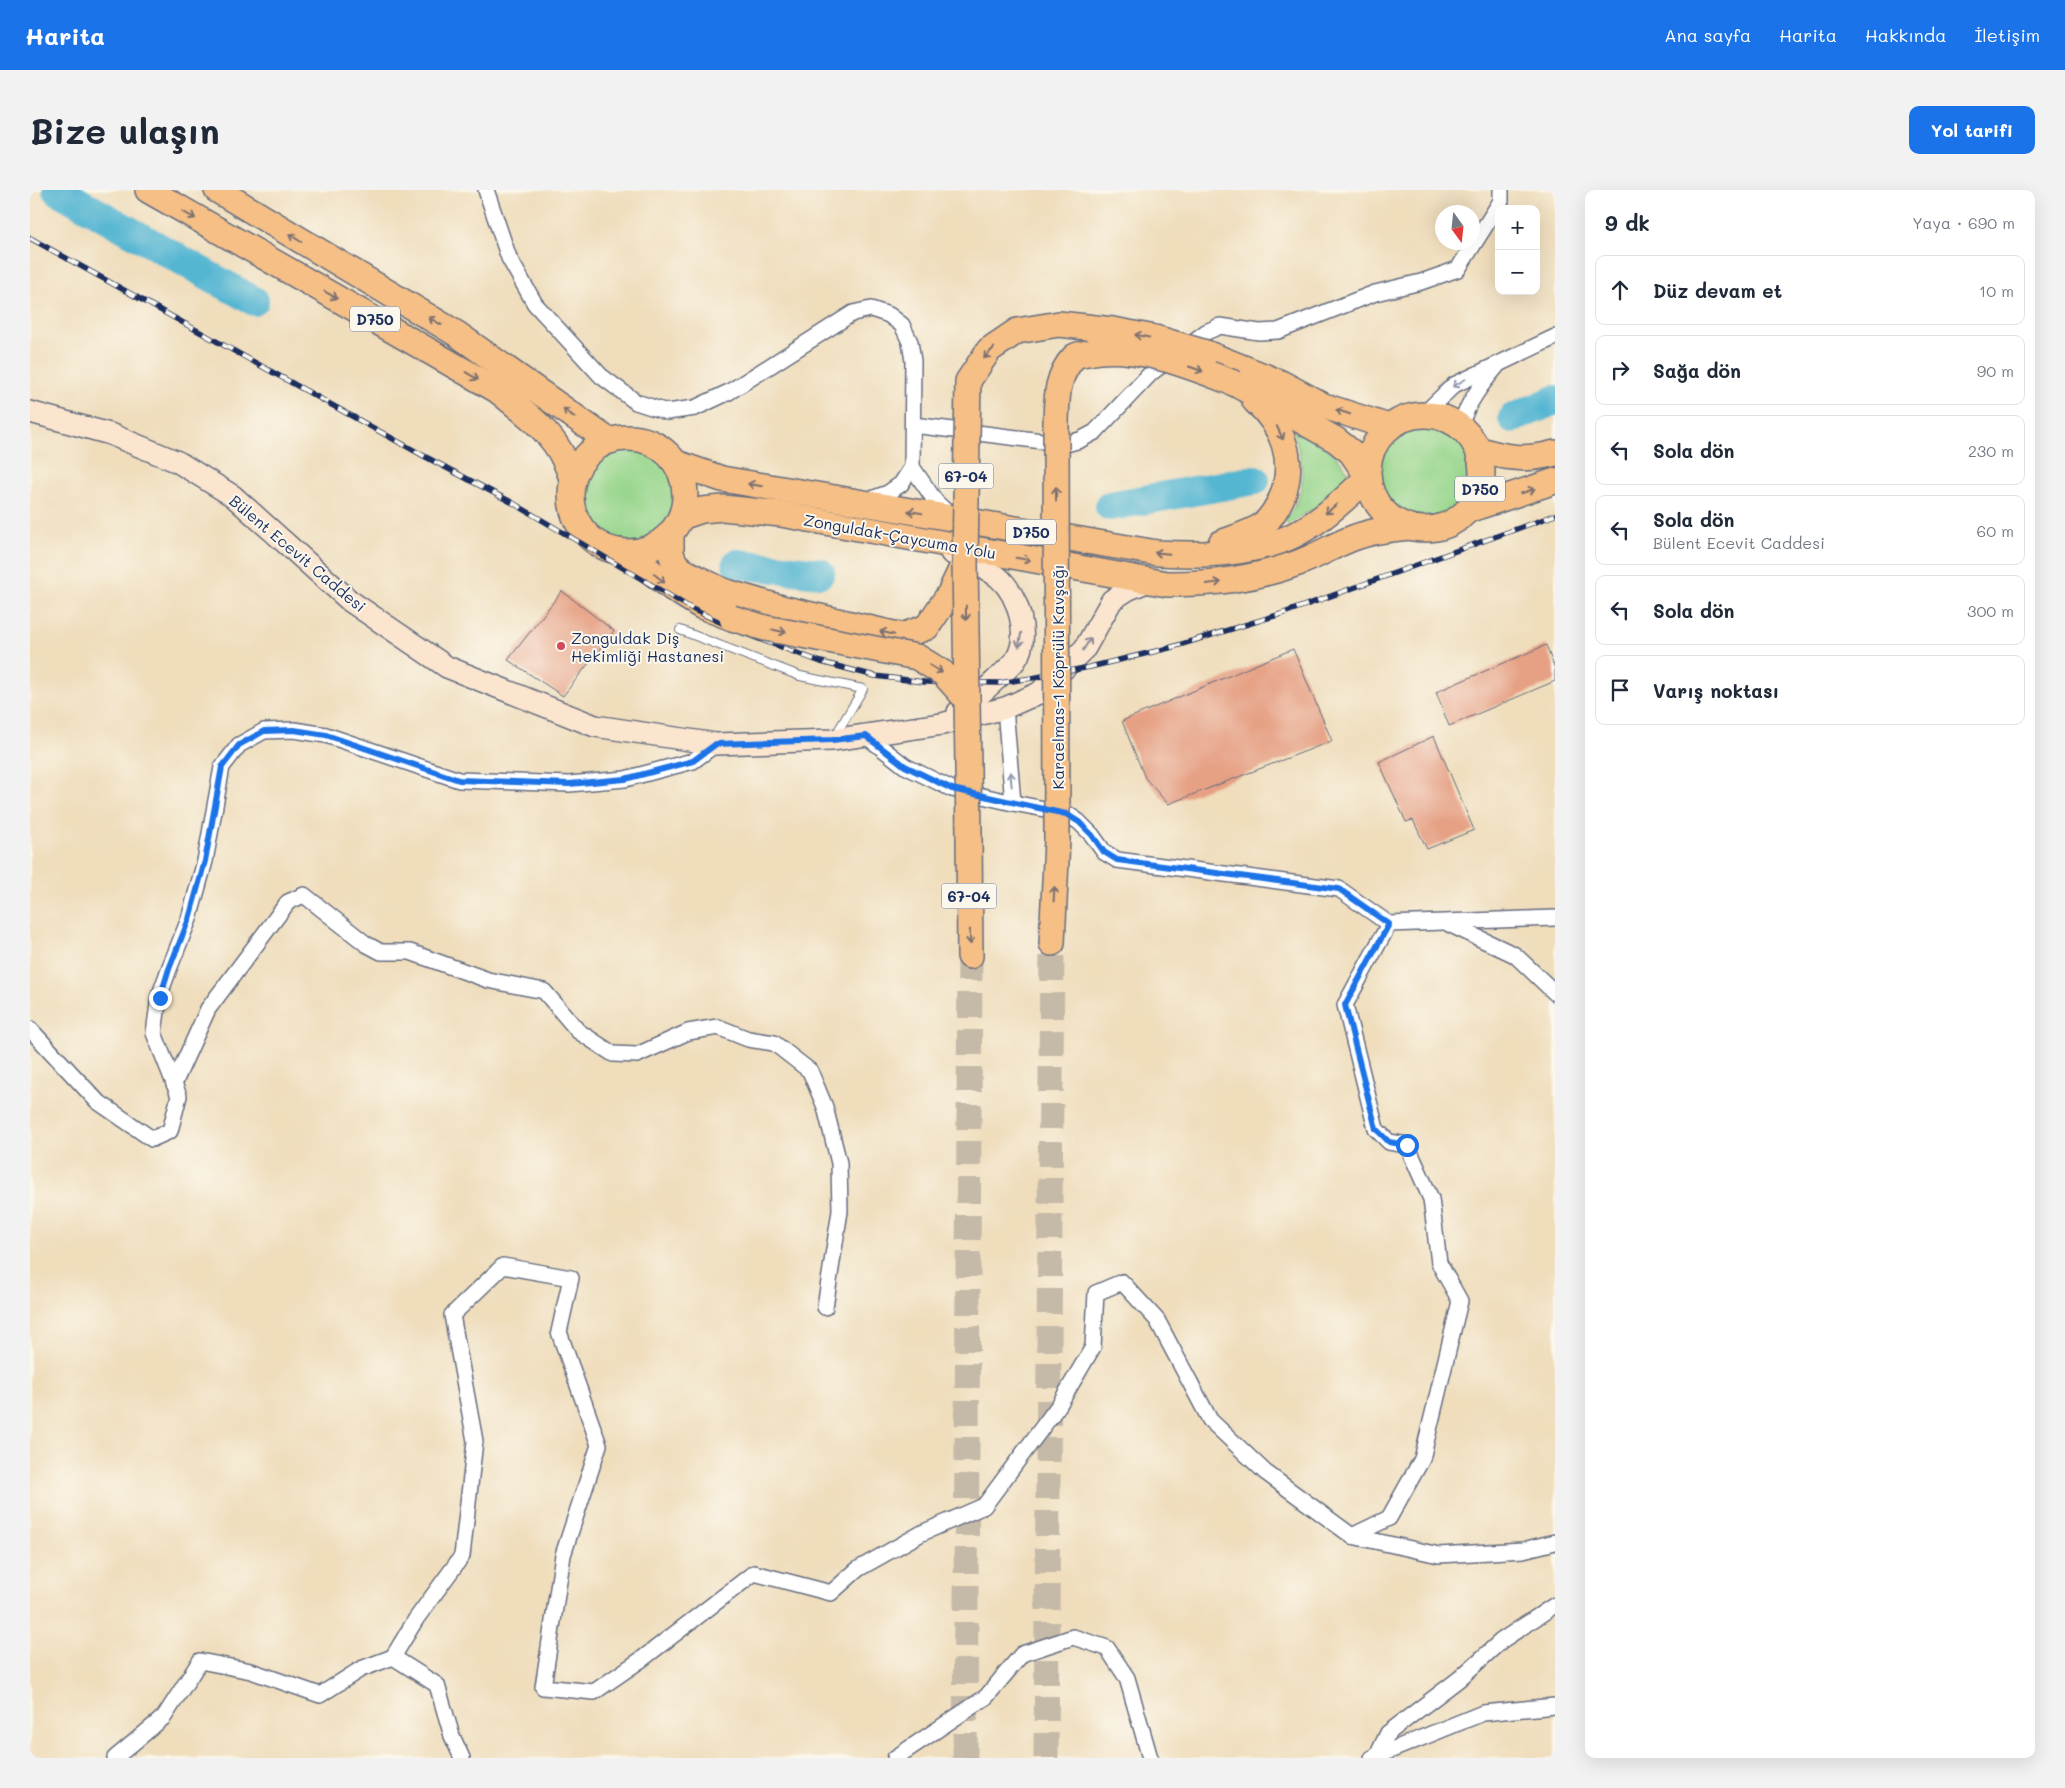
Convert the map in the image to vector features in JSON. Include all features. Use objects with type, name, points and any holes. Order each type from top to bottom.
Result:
[{"type":"highway","name":"D750","points":[[148,190],[497,390],[532,419],[554,443],[564,459],[572,481]]},
{"type":"highway","name":"D750","points":[[217,190],[457,334],[608,441]]},
{"type":"highway","name":"67-04","points":[[970,956],[965,561],[968,381],[989,350],[1017,331],[1059,324],[1113,330],[1155,338],[1206,353],[1281,383],[1324,406],[1389,427]]},
{"type":"highway","name":"Karaelmas-1 Köprülü Kavşağı","points":[[1052,943],[1057,840],[1056,422],[1057,389],[1062,373],[1075,356],[1099,350],[1138,353],[1193,368],[1236,384]]},
{"type":"highway","points":[[1236,384],[1336,440],[1351,452],[1368,477]]},
{"type":"highway","points":[[1188,555],[1242,535],[1264,524],[1278,507],[1286,484],[1289,461],[1280,431],[1266,411],[1236,384]]},
{"type":"highway","name":"D750","points":[[1424,414],[1443,417],[1460,426],[1478,449],[1482,465],[1482,481],[1474,502],[1468,510],[1451,523],[1430,529],[1409,527],[1398,523],[1381,508],[1370,488],[1368,477],[1368,466],[1374,445],[1389,427],[1406,418],[1424,414]]},
{"type":"highway","name":"D750","points":[[627,437],[646,440],[663,449],[676,463],[684,480],[686,499],[676,525],[656,545],[638,551],[619,551],[601,545],[586,534],[576,518],[571,500],[572,481],[580,464],[592,450],[608,441],[627,437]]},
{"type":"highway","name":"D750","points":[[1478,449],[1497,456],[1518,458],[1542,457],[1555,453]]},
{"type":"highway","name":"Zonguldak-Çaycuma Yolu","points":[[676,463],[722,479],[1156,553],[1188,555],[1219,554],[1268,545],[1297,533],[1325,515],[1368,477]]},
{"type":"highway","name":"D750","points":[[1468,510],[1555,481]]},
{"type":"highway","name":"Zonguldak-Çaycuma Yolu","points":[[676,525],[702,510],[723,508],[782,514],[1167,584],[1207,584],[1253,577],[1298,563],[1354,538],[1379,531],[1409,527]]},
{"type":"highway","points":[[676,525],[671,553],[674,562],[683,571],[723,591],[785,609],[902,636],[927,627],[950,593],[965,561]]},
{"type":"highway","points":[[619,551],[701,606],[732,618],[765,628],[917,658],[943,673],[967,700]]},
{"type":"main road","name":"Bülent Ecevit Caddesi","points":[[30,412],[110,434],[178,462],[233,496],[350,601],[446,666],[595,726],[716,744],[832,740],[942,724],[1005,708],[1039,693],[1085,648],[1112,600],[1128,589],[1148,581]]},
{"type":"main road","points":[[923,540],[986,568],[1000,579],[1014,599],[1022,619],[1022,639],[1015,661],[975,700],[942,724]]},
{"type":"street","points":[[486,190],[509,258],[535,304],[601,376],[636,402],[667,412],[695,408],[729,392],[853,313],[871,309],[889,316],[902,325],[910,342],[913,361],[912,466],[901,484],[888,493],[861,503]]},
{"type":"street","points":[[913,425],[1066,444],[1080,440],[1095,432],[1151,373],[1213,329],[1220,326],[1259,332],[1278,331],[1375,293],[1422,282],[1458,268],[1501,201],[1500,190]]},
{"type":"street","points":[[1424,414],[1454,384],[1555,338]]},
{"type":"street","points":[[1460,426],[1466,409],[1476,392],[1501,361]]},
{"type":"street","points":[[912,466],[936,502],[954,519]]},
{"type":"street","points":[[1005,708],[1014,803]]},
{"type":"street","points":[[30,1029],[97,1101],[152,1139],[170,1131],[179,1096],[154,1033],[160,998],[169,969],[189,919],[205,861],[222,767],[239,745],[264,731],[294,730],[326,735],[459,780],[569,784],[625,779],[693,761],[716,744]]},
{"type":"street","points":[[866,736],[905,766],[952,789],[1066,814],[1079,822],[1092,835],[1104,852],[1117,860],[1339,889],[1389,924],[1555,918]]},
{"type":"street","points":[[174,1084],[208,1009],[288,902],[304,895],[366,944],[381,952],[410,952],[488,980],[544,991],[578,1031],[613,1054],[638,1055],[688,1032],[718,1027],[748,1039],[774,1043],[810,1071],[825,1107],[839,1163],[840,1211],[825,1307]]},
{"type":"street","points":[[1448,923],[1515,955],[1555,993]]},
{"type":"street","points":[[1352,1536],[1389,1518],[1422,1459],[1460,1300],[1439,1263],[1431,1199],[1407,1145],[1389,1142],[1376,1129],[1345,1005],[1389,924]]},
{"type":"street","points":[[115,1758],[164,1717],[200,1661],[251,1671],[320,1695],[361,1669],[393,1657],[416,1619],[462,1556],[475,1442],[452,1315],[503,1266],[570,1278],[559,1332],[599,1445],[563,1555],[543,1687],[594,1692],[642,1659],[754,1573],[831,1593],[858,1569],[922,1533],[984,1506],[1059,1405],[1093,1347],[1096,1293],[1122,1282],[1158,1320],[1210,1420],[1265,1472],[1352,1536],[1439,1555],[1524,1550],[1555,1542]]},
{"type":"street","points":[[1374,1757],[1388,1733],[1459,1679],[1501,1641],[1555,1606]]},
{"type":"street","points":[[894,1758],[986,1696],[1022,1654],[1073,1637],[1107,1648],[1127,1678],[1150,1758]]},
{"type":"street","points":[[393,1657],[438,1685],[452,1736],[462,1758]]},
{"type":"street","points":[[1374,1757],[1483,1713],[1555,1706]]},
{"type":"lane","points":[[680,630],[800,676],[863,689],[832,740]]},
{"type":"green space","points":[[1425,419],[1445,423],[1462,435],[1474,452],[1478,472],[1474,492],[1462,509],[1445,521],[1425,525],[1405,521],[1388,509],[1376,492],[1372,472],[1376,452],[1388,435],[1405,423]]},
{"type":"green space","points":[[1293,430],[1327,449],[1341,461],[1351,479],[1333,496],[1288,525],[1285,520],[1298,498],[1302,476]]},
{"type":"green space","points":[[628,441],[648,445],[665,457],[677,474],[681,494],[677,514],[665,531],[648,543],[628,547],[608,543],[591,531],[579,514],[575,494],[579,474],[591,457],[608,445]]},
{"type":"building","name":"Zonguldak Diş Hekimliği Hastanesi","points":[[562,591],[614,631],[563,696],[508,660]]},
{"type":"building","points":[[1546,645],[1555,669],[1555,681],[1449,726],[1436,692]]},
{"type":"building","points":[[1293,649],[1332,741],[1168,804],[1145,778],[1122,721]]},
{"type":"building","points":[[1434,736],[1474,830],[1427,849],[1413,820],[1406,822],[1379,762]]},
{"type":"waterway","points":[[57,190],[254,301]]},
{"type":"waterway","points":[[1513,418],[1555,400]]},
{"type":"waterway","points":[[1110,506],[1255,480]]},
{"type":"waterway","points":[[737,564],[820,573]]},
{"type":"tunnel","points":[[1046,1758],[1052,943]]},
{"type":"tunnel","points":[[965,1758],[970,956]]},
{"type":"railway","points":[[30,238],[424,456],[513,503],[694,610],[746,634],[821,662],[875,676],[924,682],[999,683],[1090,667],[1169,648],[1281,614],[1555,515]]},
{"type":"place","name":"Zonguldak Diş Hekimliği Hastanesi","points":[[561,646]]},
{"type":"route","points":[[160,998],[169,969],[189,919],[205,861],[222,767],[239,745],[264,731],[294,730],[326,735],[459,780],[569,784],[625,779],[693,761],[716,744],[832,740],[866,736],[905,766],[952,789],[1066,814],[1079,822],[1092,835],[1104,852],[1117,860],[1339,889],[1389,924],[1345,1005],[1376,1129],[1389,1142],[1407,1145]]}]
